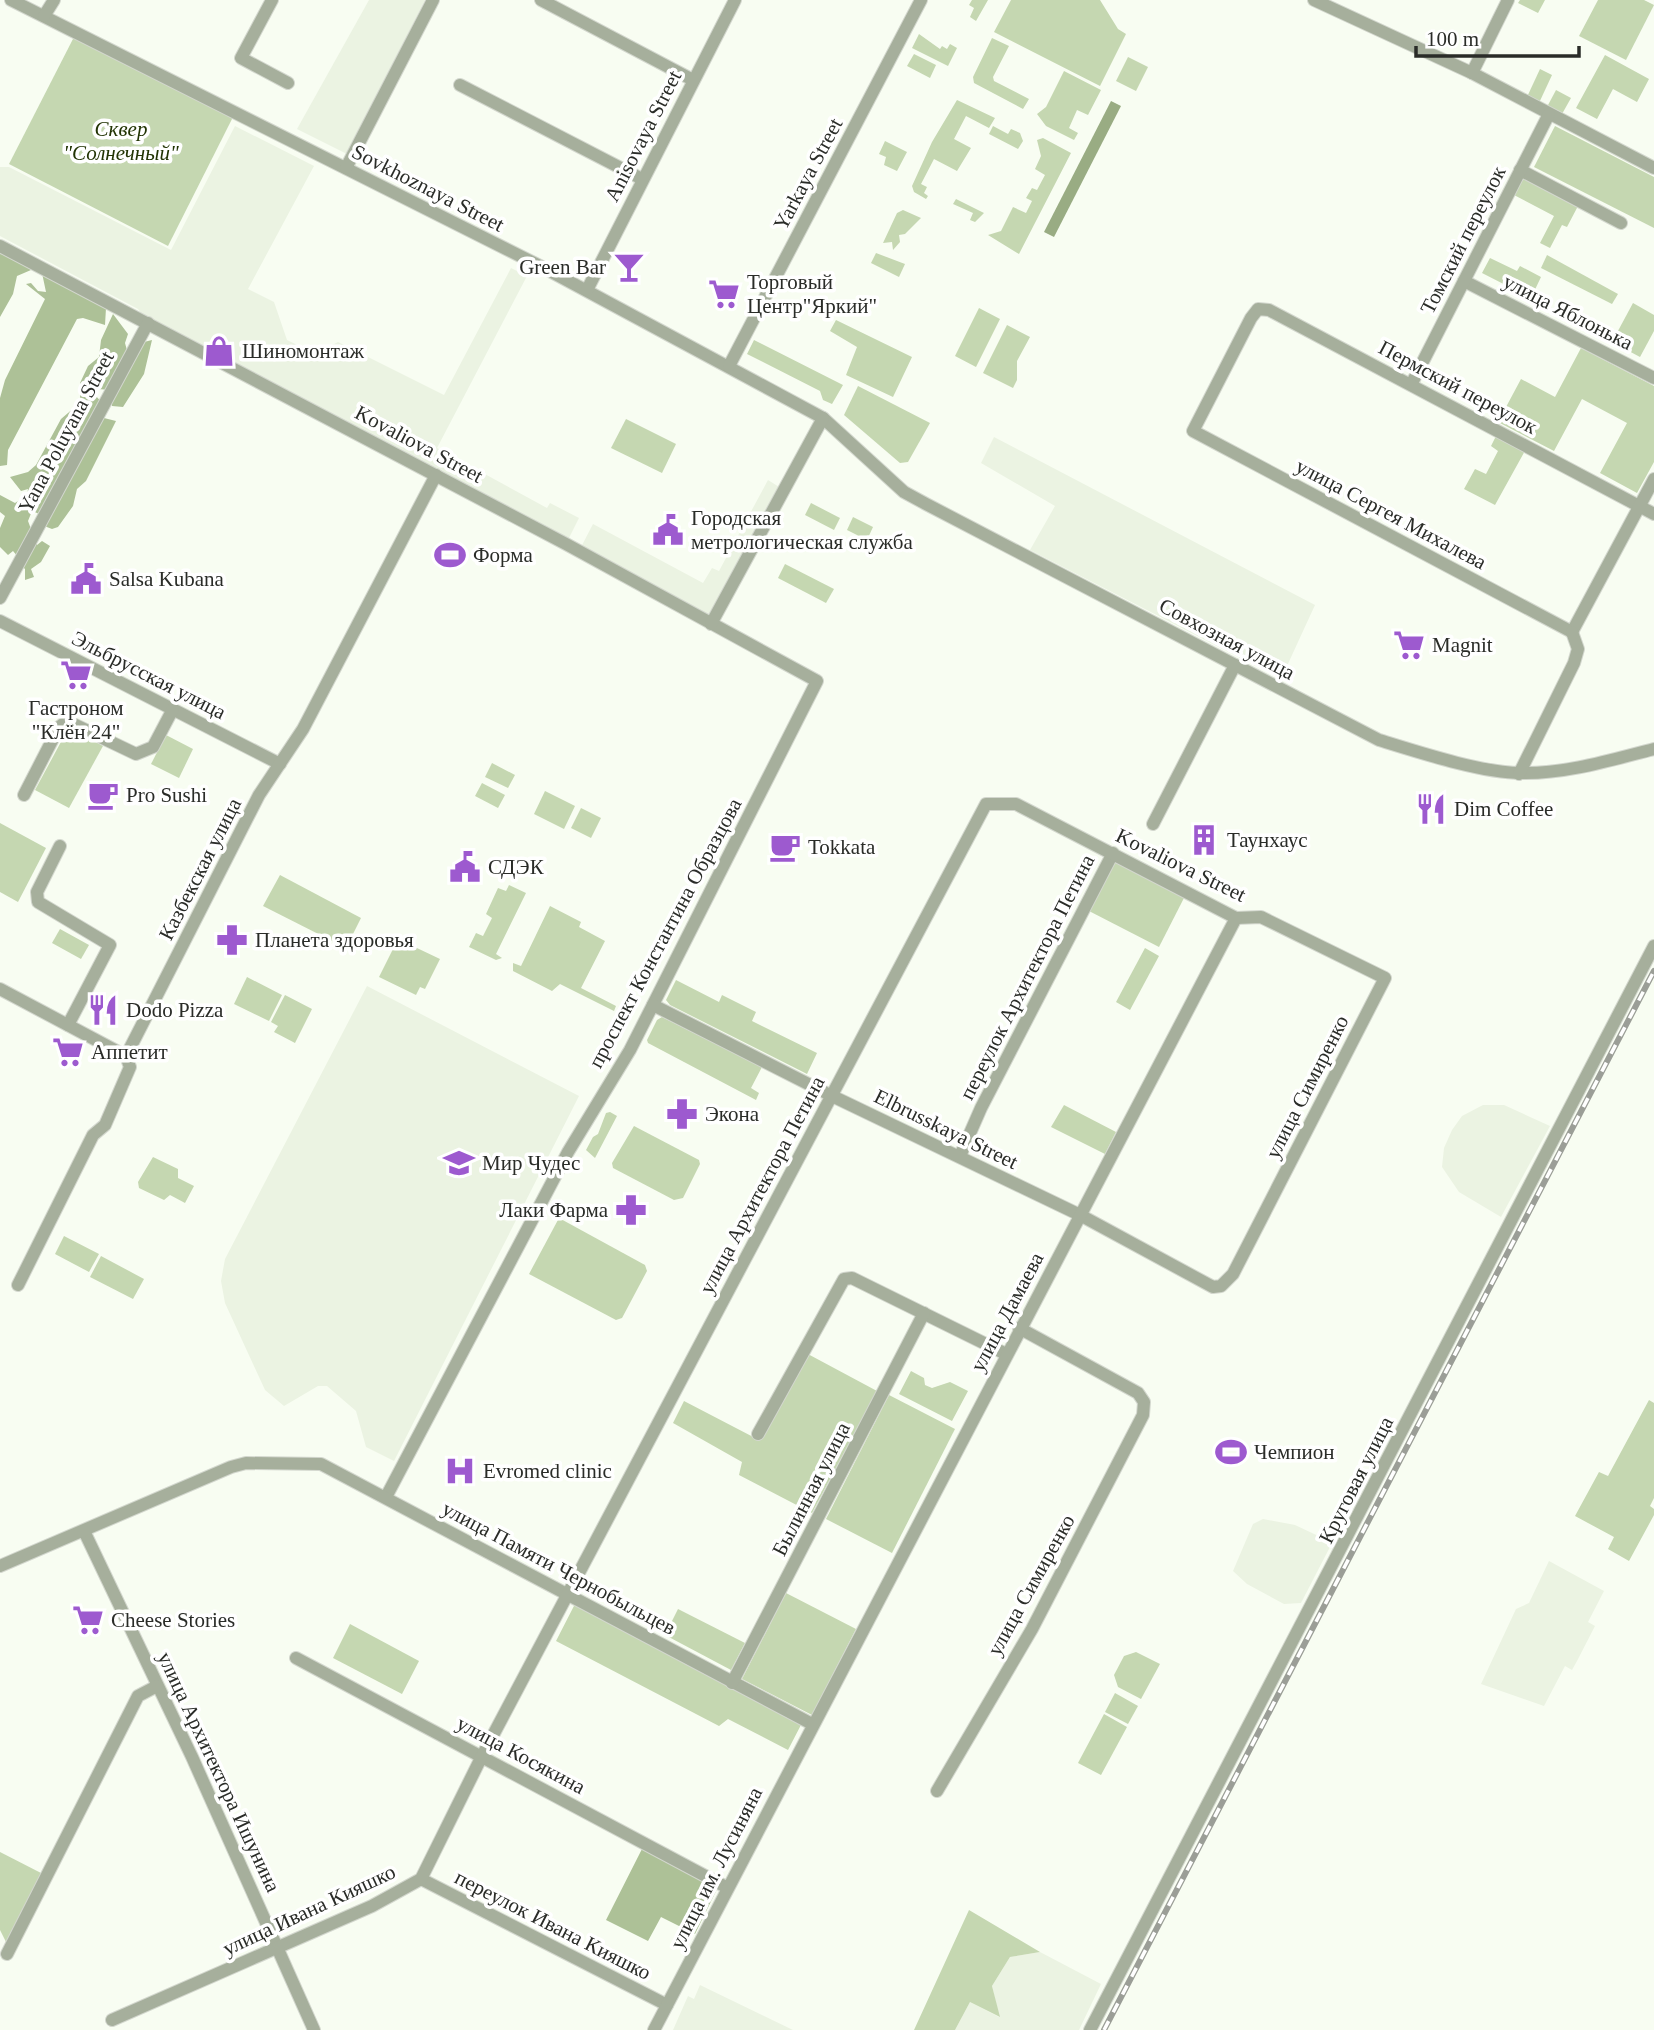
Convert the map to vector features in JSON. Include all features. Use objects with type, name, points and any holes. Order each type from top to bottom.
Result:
[{"type":"street","name":"Sovkhoznaya Street","points":[[11,0],[587,290],[823,418]]},
{"type":"street","points":[[44,16],[54,0]]},
{"type":"street","points":[[272,0],[241,58],[288,83]]},
{"type":"street","points":[[346,168],[433,0]]},
{"type":"street","points":[[541,0],[693,80]]},
{"type":"street","name":"Anisovaya Street","points":[[587,290],[736,0]]},
{"type":"street","name":"Yarkaya Street","points":[[729,366],[921,0]]},
{"type":"street","points":[[1314,0],[1472,73],[1654,168]]},
{"type":"street","points":[[1472,73],[1508,0]]},
{"type":"street","points":[[460,85],[642,179]]},
{"type":"street","name":"Томский переулок","points":[[1412,383],[1549,114]]},
{"type":"street","points":[[1520,170],[1621,223]]},
{"type":"street","name":"Kovaliova Street","points":[[0,246],[436,475],[817,681]]},
{"type":"street","name":"улица Яблонька","points":[[1464,281],[1654,378]]},
{"type":"street","name":"Пермский переулок","points":[[1192,431],[1258,309],[1269,310],[1412,383],[1654,514]]},
{"type":"street","name":"Yana Poluyana Street","points":[[0,598],[148,323]]},
{"type":"street","points":[[712,624],[823,418]]},
{"type":"street","name":"Совхозная улица","points":[[823,418],[904,492],[1379,740],[1442,758],[1519,774],[1552,772],[1654,749]]},
{"type":"street","name":"улица Сергея Михалева","points":[[1192,431],[1572,632]]},
{"type":"street","name":"Казбекская улица","points":[[18,1285],[93,1135],[105,1125],[130,1067],[126,1056],[259,795],[303,729],[436,475]]},
{"type":"street","points":[[1519,774],[1574,663],[1578,649],[1572,632],[1654,479]]},
{"type":"street","name":"Эльбрусская улица","points":[[0,621],[280,764]]},
{"type":"street","points":[[1153,824],[1235,665]]},
{"type":"street","name":"проспект Константина Образцова","points":[[386,1497],[537,1208],[599,1097],[630,1050],[817,681]]},
{"type":"street","points":[[24,795],[59,727],[67,721],[131,754],[142,754],[153,747],[173,709]]},
{"type":"street","name":"улица Архитектора Петина","points":[[569,1596],[986,804],[998,804]]},
{"type":"street","name":"Kovaliova Street","points":[[998,804],[1016,804],[1236,918],[1261,917],[1385,978]]},
{"type":"street","points":[[60,846],[37,892],[38,902],[110,945],[68,1025]]},
{"type":"street","name":"переулок Архитектора Петина","points":[[960,1156],[981,1108],[1113,853]]},
{"type":"street","name":"улица Дамаева","points":[[812,1724],[1236,918]]},
{"type":"street","name":"Круговая улица","points":[[1090,2030],[1654,946]]},
{"type":"street","name":"улица Симиренко","points":[[1221,1286],[1233,1275],[1385,978]]},
{"type":"street","points":[[0,989],[126,1056]]},
{"type":"street","name":"Elbrusskaya Street","points":[[653,1005],[830,1096],[1080,1215],[1203,1284],[1221,1286]]},
{"type":"street","points":[[758,1434],[844,1279],[852,1278],[1006,1354]]},
{"type":"street","name":"Былинная улица","points":[[732,1683],[924,1313]]},
{"type":"street","name":"улица Симиренко","points":[[937,1791],[1032,1629],[1143,1415],[1144,1402],[1138,1393],[1019,1328]]},
{"type":"street","name":"улица Памяти Чернобыльцев","points":[[0,1566],[232,1467],[246,1463],[321,1464],[812,1724]]},
{"type":"street","name":"улица Архитектора Ишунина","points":[[84,1531],[279,1946],[314,2030]]},
{"type":"street","name":"улица Ивана Кияшко","points":[[112,2020],[372,1906],[421,1879],[482,1756],[569,1596]]},
{"type":"street","name":"улица Косякина","points":[[296,1658],[726,1887]]},
{"type":"street","points":[[7,1954],[138,1696],[157,1686]]},
{"type":"street","name":"улица им. Лусиняна","points":[[654,2030],[812,1724]]},
{"type":"street","name":"переулок Ивана Кияшко","points":[[421,1879],[667,2005]]},
{"type":"shaded area","points":[[369,0],[425,0],[347,154],[297,129]]},
{"type":"shaded area","points":[[1111,101],[1121,106],[1054,237],[1044,232]]},
{"type":"shaded area","points":[[235,126],[314,166],[248,289],[274,302],[287,340],[322,357],[328,347],[338,342],[444,395],[511,268],[527,276],[437,448],[547,508],[550,503],[579,518],[566,544],[148,323],[138,309],[0,236],[0,167],[9,167],[171,250]]},
{"type":"shaded area","points":[[0,251],[24,261],[31,270],[17,276],[13,294],[0,317]]},
{"type":"shaded area","points":[[42,273],[106,308],[105,325],[83,318],[77,319],[8,450],[7,465],[0,466],[0,398],[5,380],[45,299],[26,284],[31,283],[38,291],[46,292]]},
{"type":"shaded area","points":[[113,314],[128,334],[125,343],[128,354],[144,342],[152,340],[144,374],[123,407],[112,406],[110,390],[98,389],[95,395],[105,406],[100,417],[116,421],[86,481],[77,489],[73,506],[58,527],[52,529],[39,524],[42,515],[32,511],[28,521],[37,545],[42,541],[50,546],[41,562],[31,569],[34,577],[25,580],[25,569],[19,563],[19,558],[13,551],[8,555],[0,547],[0,528],[5,516],[0,512],[0,495],[15,503],[27,495],[28,489],[21,491],[10,477],[28,472],[36,465],[61,419],[75,407],[80,398],[80,383],[88,366],[99,357],[101,340]]},
{"type":"shaded area","points":[[994,437],[1315,605],[1281,679],[1030,550],[1055,506],[981,463]]},
{"type":"shaded area","points":[[768,480],[784,490],[711,624],[579,551],[593,524],[703,583],[712,568],[719,571]]},
{"type":"shaded area","points":[[367,986],[579,1096],[394,1461],[366,1447],[356,1411],[327,1386],[318,1386],[284,1406],[265,1390],[225,1303],[221,1281],[225,1259]]},
{"type":"shaded area","points":[[1483,1105],[1504,1105],[1550,1126],[1501,1217],[1459,1192],[1442,1167],[1444,1148],[1452,1130],[1462,1116]]},
{"type":"shaded area","points":[[1263,1519],[1295,1525],[1329,1541],[1331,1545],[1301,1603],[1284,1604],[1247,1584],[1233,1571],[1253,1524]]},
{"type":"shaded area","points":[[1549,1561],[1604,1591],[1588,1622],[1595,1626],[1577,1661],[1572,1670],[1565,1666],[1544,1706],[1481,1684],[1516,1609],[1529,1603]]},
{"type":"shaded area","points":[[643,1847],[719,1885],[695,1934],[661,1917],[648,1941],[606,1920]]},
{"type":"shaded area","points":[[1040,1952],[1101,1984],[1079,2030],[955,2030],[970,2002],[999,2017],[992,1986],[1010,1957]]},
{"type":"shaded area","points":[[700,1985],[793,2030],[673,2030],[688,1996],[694,1999]]},
{"type":"green space","points":[[972,0],[988,0],[976,21],[970,17],[974,8],[969,5]]},
{"type":"green space","points":[[1011,0],[1100,0],[1118,29],[1126,34],[1100,86],[994,32]]},
{"type":"green space","points":[[1520,0],[1545,0],[1538,13],[1518,3]]},
{"type":"green space","points":[[1598,0],[1644,0],[1654,5],[1626,60],[1579,36]]},
{"type":"green space","points":[[919,34],[940,49],[942,46],[947,49],[950,44],[957,48],[948,66],[912,48]]},
{"type":"green space","name":"Сквер \"Солнечный\"","points":[[74,37],[233,117],[168,246],[9,164]]},
{"type":"green space","points":[[992,38],[1009,46],[993,77],[994,81],[1029,99],[1023,109],[974,83],[973,77]]},
{"type":"green space","points":[[914,54],[936,65],[930,78],[907,66]]},
{"type":"green space","points":[[1605,55],[1649,79],[1637,102],[1613,89],[1597,119],[1576,108]]},
{"type":"green space","points":[[1128,57],[1148,67],[1136,91],[1116,81]]},
{"type":"green space","points":[[1540,69],[1552,75],[1539,103],[1527,97]]},
{"type":"green space","points":[[1064,71],[1101,90],[1088,115],[1077,110],[1069,128],[1078,133],[1074,140],[1046,126],[1037,114],[1046,107]]},
{"type":"green space","points":[[1556,90],[1571,98],[1562,114],[1547,107]]},
{"type":"green space","points":[[957,100],[995,118],[989,128],[966,116],[954,139],[971,148],[957,171],[934,159],[921,184],[927,187],[924,193],[928,196],[926,199],[914,192],[912,186],[932,142]]},
{"type":"green space","points":[[993,126],[1008,134],[1011,129],[1020,133],[1023,141],[1018,149],[989,134]]},
{"type":"green space","points":[[1555,126],[1654,177],[1654,228],[1534,167]]},
{"type":"green space","points":[[1043,138],[1071,153],[1019,254],[988,235],[1001,231],[1013,207],[1026,213],[1032,201],[1026,198],[1032,188],[1037,190],[1045,175],[1035,169],[1041,156],[1037,140]]},
{"type":"green space","points":[[885,141],[907,152],[897,171],[884,165],[886,157],[879,154]]},
{"type":"green space","points":[[1524,177],[1578,206],[1567,227],[1562,225],[1550,248],[1540,243],[1554,216],[1514,195]]},
{"type":"green space","points":[[956,199],[984,213],[975,222],[970,220],[973,213],[953,204]]},
{"type":"green space","points":[[903,210],[921,218],[905,234],[899,235],[900,242],[893,250],[892,242],[883,243],[897,213]]},
{"type":"green space","points":[[876,253],[905,264],[899,277],[871,263]]},
{"type":"green space","points":[[1547,255],[1618,294],[1612,304],[1541,268]]},
{"type":"green space","points":[[1490,258],[1517,271],[1520,266],[1541,277],[1531,298],[1482,273]]},
{"type":"green space","points":[[1633,303],[1654,315],[1654,331],[1640,357],[1612,342]]},
{"type":"green space","points":[[979,308],[1000,319],[976,367],[955,356]]},
{"type":"green space","points":[[836,320],[912,357],[893,397],[846,375],[857,347],[830,331]]},
{"type":"green space","points":[[1007,325],[1030,337],[1017,361],[1017,380],[1013,388],[983,373]]},
{"type":"green space","points":[[754,340],[843,385],[832,404],[823,400],[820,391],[747,354]]},
{"type":"green space","points":[[1581,348],[1654,386],[1654,462],[1637,493],[1600,473],[1627,423],[1582,399],[1554,451],[1498,422],[1521,379],[1555,397]]},
{"type":"green space","points":[[858,386],[930,423],[908,462],[900,463],[844,415]]},
{"type":"green space","points":[[626,419],[676,444],[662,473],[611,448]]},
{"type":"green space","points":[[1497,434],[1526,449],[1495,505],[1464,489],[1475,469],[1486,474],[1498,451],[1491,446]]},
{"type":"green space","points":[[811,503],[840,518],[834,530],[805,515]]},
{"type":"green space","points":[[853,517],[873,527],[867,540],[847,530]]},
{"type":"green space","points":[[785,564],[834,589],[826,603],[778,578]]},
{"type":"green space","points":[[69,727],[103,746],[69,808],[35,790]]},
{"type":"green space","points":[[166,735],[193,749],[179,778],[151,764]]},
{"type":"green space","points":[[492,763],[515,775],[508,788],[485,777]]},
{"type":"green space","points":[[482,783],[505,795],[498,808],[475,796]]},
{"type":"green space","points":[[545,791],[575,806],[564,829],[534,814]]},
{"type":"green space","points":[[581,808],[601,818],[591,838],[571,828]]},
{"type":"green space","points":[[0,823],[46,848],[18,902],[0,892]]},
{"type":"green space","points":[[1115,860],[1185,896],[1159,947],[1089,911]]},
{"type":"green space","points":[[280,875],[361,918],[346,948],[263,906]]},
{"type":"green space","points":[[509,885],[526,893],[496,954],[502,958],[496,960],[469,947],[476,933],[483,936],[492,918],[486,914],[498,888],[506,891]]},
{"type":"green space","points":[[550,906],[581,922],[579,927],[605,941],[581,988],[616,1006],[614,1011],[560,984],[552,991],[513,971],[513,963],[521,966]]},
{"type":"green space","points":[[60,929],[89,945],[81,959],[52,943]]},
{"type":"green space","points":[[398,939],[440,959],[425,989],[420,987],[416,995],[379,977]]},
{"type":"green space","points":[[1145,948],[1159,956],[1130,1010],[1116,1002]]},
{"type":"green space","points":[[247,977],[282,995],[269,1021],[234,1004]]},
{"type":"green space","points":[[676,980],[719,1002],[722,995],[756,1012],[752,1021],[817,1053],[807,1074],[670,1005],[666,1000]]},
{"type":"green space","points":[[285,995],[312,1009],[295,1043],[274,1032],[278,1026],[271,1022]]},
{"type":"green space","points":[[662,1017],[762,1067],[751,1088],[759,1093],[756,1100],[648,1043],[657,1020]]},
{"type":"green space","points":[[1064,1105],[1116,1132],[1105,1154],[1051,1127]]},
{"type":"green space","points":[[606,1113],[617,1116],[595,1158],[586,1150],[593,1137],[598,1134]]},
{"type":"green space","points":[[634,1126],[699,1160],[700,1164],[683,1198],[674,1200],[613,1168],[612,1163]]},
{"type":"green space","points":[[153,1157],[178,1169],[178,1178],[194,1186],[185,1203],[170,1195],[164,1200],[139,1188],[138,1182]]},
{"type":"green space","points":[[559,1218],[645,1265],[647,1271],[622,1318],[616,1320],[529,1274]]},
{"type":"green space","points":[[64,1236],[99,1254],[89,1272],[55,1254]]},
{"type":"green space","points":[[101,1256],[144,1279],[133,1299],[90,1277]]},
{"type":"green space","points":[[806,1353],[877,1391],[812,1513],[739,1475],[742,1462],[673,1423],[684,1401],[759,1440]]},
{"type":"green space","points":[[911,1371],[924,1378],[925,1385],[932,1388],[950,1382],[968,1391],[952,1421],[899,1394]]},
{"type":"green space","points":[[889,1395],[955,1429],[892,1553],[826,1519]]},
{"type":"green space","points":[[1649,1400],[1654,1403],[1654,1498],[1650,1506],[1654,1509],[1654,1515],[1629,1561],[1608,1549],[1614,1537],[1575,1516],[1599,1472],[1608,1476]]},
{"type":"green space","points":[[786,1593],[856,1629],[812,1715],[742,1679]]},
{"type":"green space","points":[[576,1602],[803,1721],[788,1750],[728,1719],[719,1726],[556,1641]]},
{"type":"green space","points":[[678,1609],[745,1643],[731,1670],[665,1635]]},
{"type":"green space","points":[[350,1624],[419,1661],[402,1694],[333,1658]]},
{"type":"green space","points":[[1136,1652],[1160,1664],[1141,1699],[1118,1687],[1114,1675],[1124,1656]]},
{"type":"green space","points":[[1115,1693],[1138,1706],[1128,1724],[1105,1712]]},
{"type":"green space","points":[[1104,1714],[1127,1727],[1101,1775],[1078,1763]]},
{"type":"green space","points":[[0,1852],[41,1873],[7,1944],[0,1930]]},
{"type":"green space","points":[[969,1910],[1040,1952],[1010,1957],[992,1986],[1000,2017],[970,2002],[955,2030],[914,2030]]},
{"type":"railway","points":[[1104,2030],[1654,971]]},
{"type":"place","name":"Green Bar","points":[[629,267]]},
{"type":"place","name":"Торговый Центр\"Яркий\"","points":[[724,294]]},
{"type":"place","name":"Шиномонтаж","points":[[219,351]]},
{"type":"place","name":"Городская метрологическая служба","points":[[668,530]]},
{"type":"place","name":"Форма","points":[[450,555]]},
{"type":"place","name":"Salsa Kubana","points":[[86,579]]},
{"type":"place","name":"Magnit","points":[[1409,645]]},
{"type":"place","name":"Гастроном \"Клён 24\"","points":[[76,675]]},
{"type":"place","name":"Pro Sushi","points":[[103,795]]},
{"type":"place","name":"Dim Coffee","points":[[1431,809]]},
{"type":"place","name":"Таунхаус","points":[[1204,840]]},
{"type":"place","name":"Tokkata","points":[[785,847]]},
{"type":"place","name":"СДЭК","points":[[465,867]]},
{"type":"place","name":"Планета здоровья","points":[[232,940]]},
{"type":"place","name":"Dodo Pizza","points":[[103,1010]]},
{"type":"place","name":"Аппетит","points":[[68,1052]]},
{"type":"place","name":"Экона","points":[[682,1114]]},
{"type":"place","name":"Мир Чудес","points":[[459,1163]]},
{"type":"place","name":"Лаки Фарма","points":[[631,1210]]},
{"type":"place","name":"Чемпион","points":[[1231,1452]]},
{"type":"place","name":"Evromed clinic","points":[[460,1471]]},
{"type":"place","name":"Cheese Stories","points":[[88,1620]]}]
